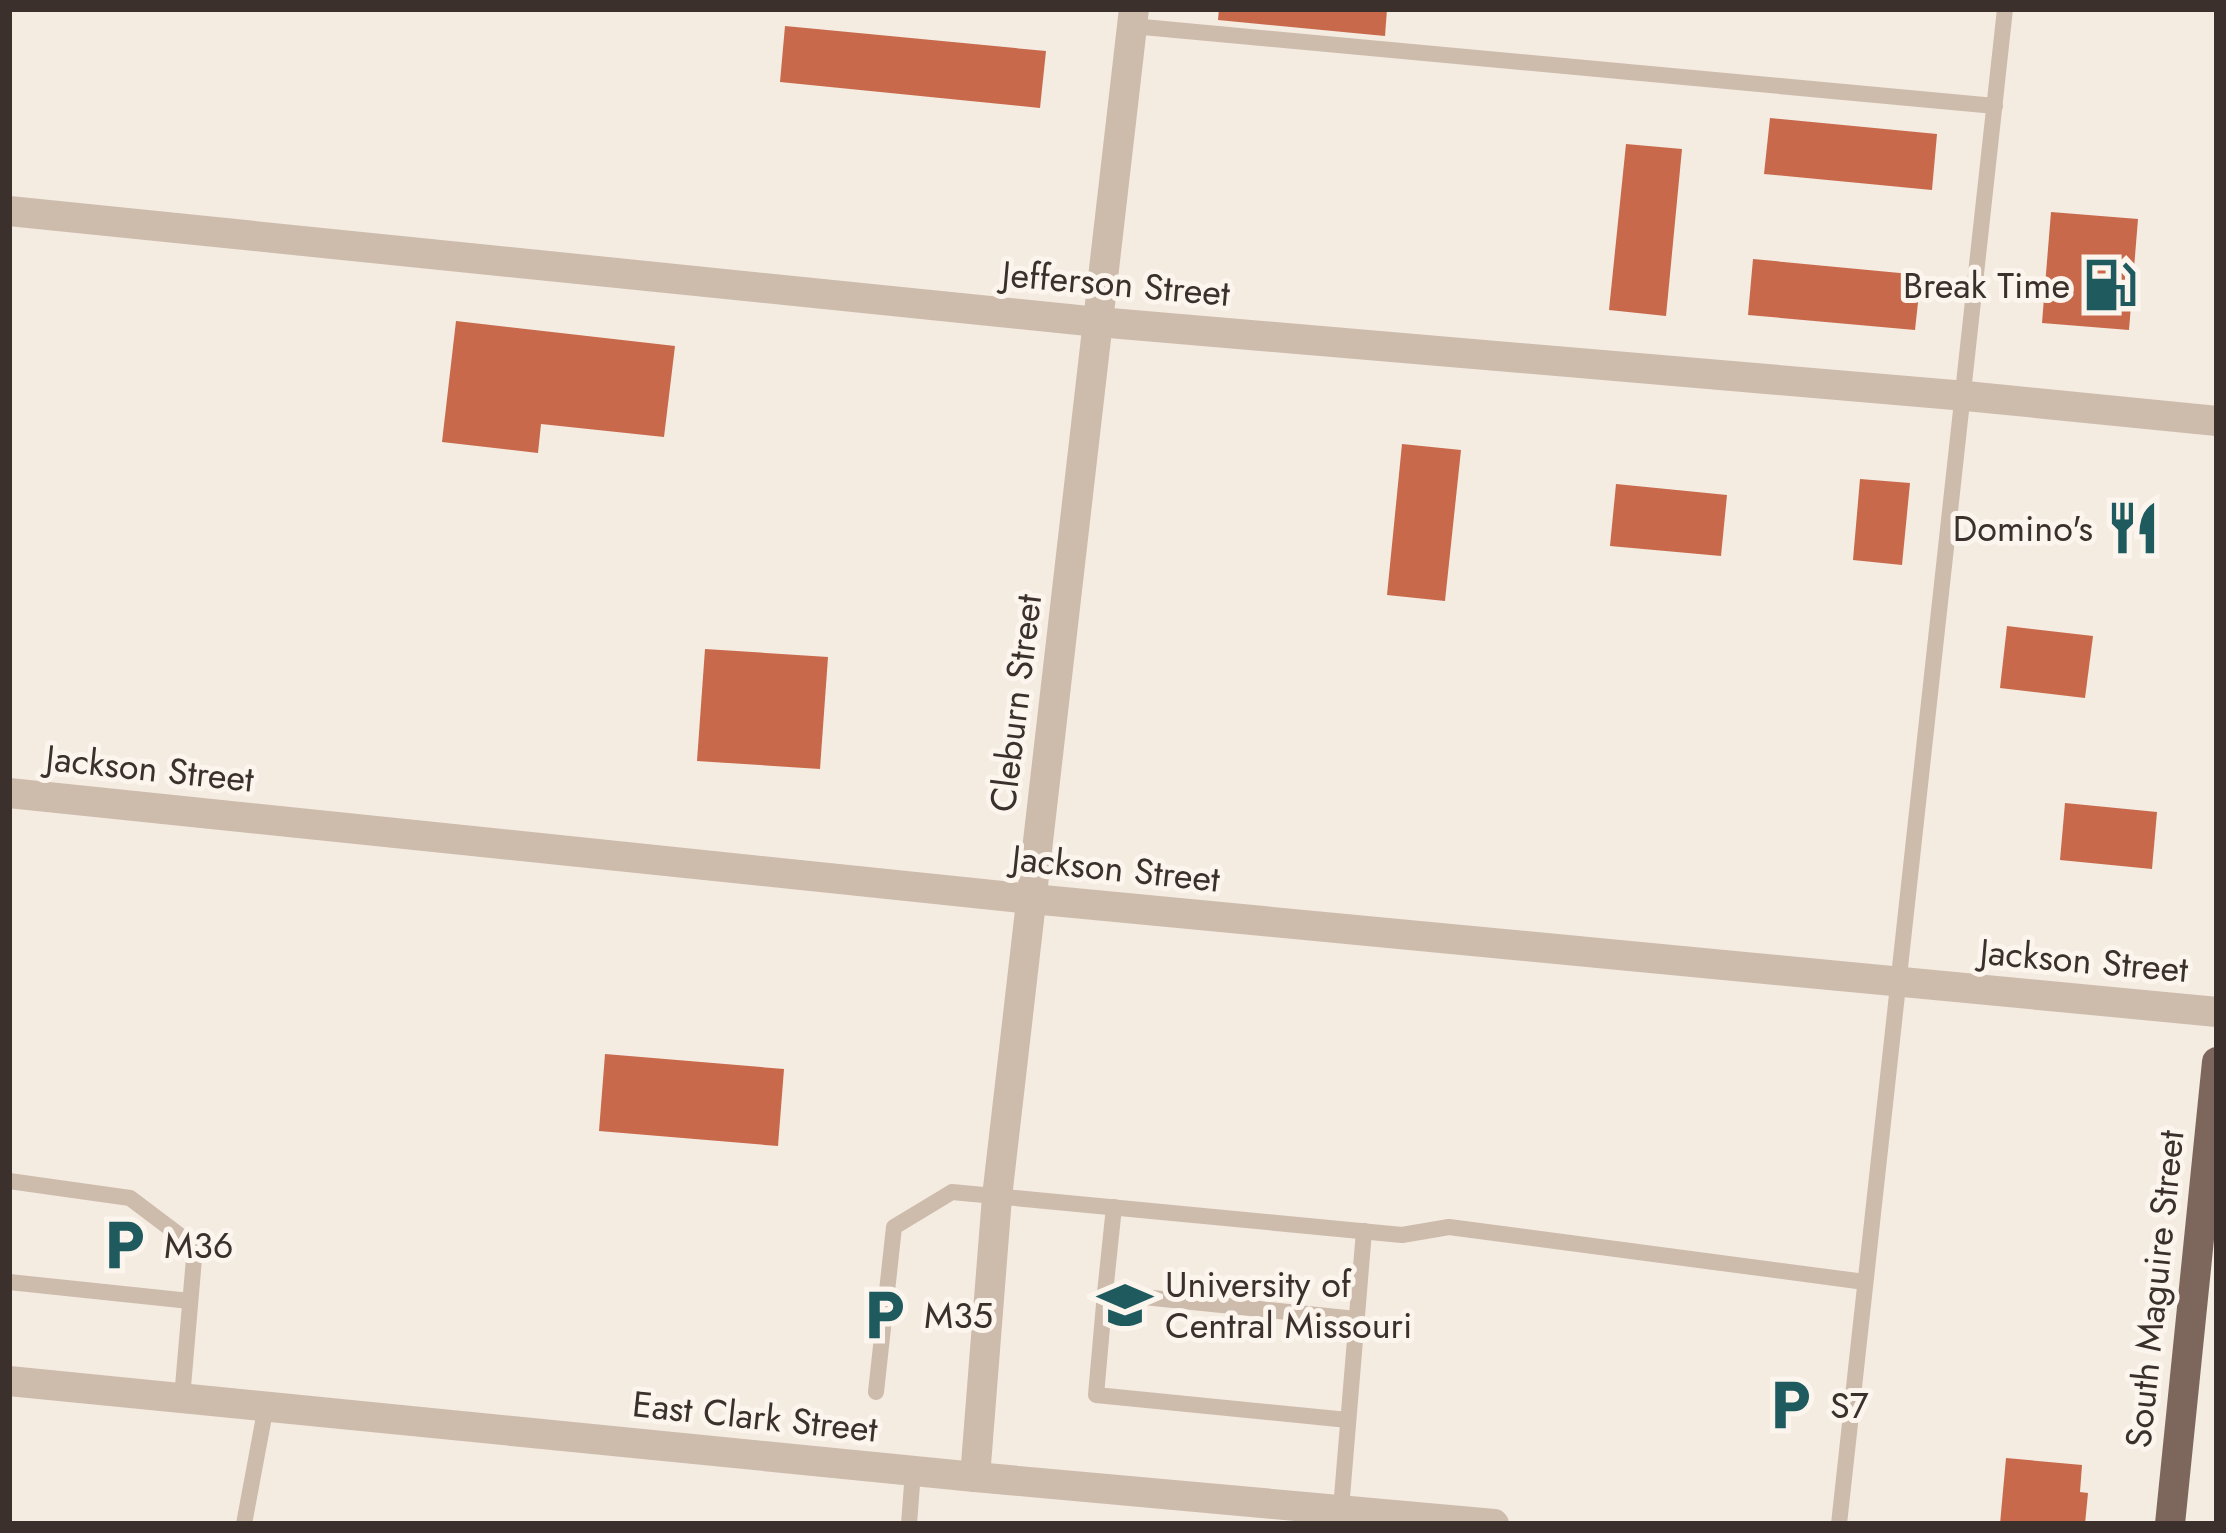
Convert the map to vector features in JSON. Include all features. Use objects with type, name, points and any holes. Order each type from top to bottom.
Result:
[{"type":"main road","name":"South Maguire Street","points":[[2170,1524],[2217,1062]]},
{"type":"street","name":"Cleburn Street","points":[[975,1478],[997,1197],[1133,17]]},
{"type":"street","name":"Jefferson Street","points":[[9,211],[1098,322],[2217,422]]},
{"type":"street","name":"Jackson Street","points":[[9,793],[1032,899],[2217,1012]]},
{"type":"street","name":"East Clark Street","points":[[9,1381],[975,1478],[1494,1524]]},
{"type":"lane","points":[[1839,1524],[2006,9]]},
{"type":"lane","points":[[1133,17],[1995,106]]},
{"type":"lane","points":[[9,1181],[130,1198],[195,1246],[182,1398]]},
{"type":"lane","points":[[876,1392],[895,1227],[952,1192],[1402,1234],[1450,1227],[1865,1282]]},
{"type":"lane","points":[[1114,1207],[1096,1395],[1348,1420]]},
{"type":"lane","points":[[1341,1509],[1364,1231]]},
{"type":"lane","points":[[9,1282],[190,1301]]},
{"type":"lane","points":[[1105,1293],[1356,1319]]},
{"type":"lane","points":[[244,1524],[266,1406]]},
{"type":"lane","points":[[909,1524],[913,1471]]},
{"type":"building","points":[[1219,9],[1387,9],[1385,36],[1218,20]]},
{"type":"building","points":[[785,26],[1046,51],[1040,108],[780,82]]},
{"type":"building","points":[[1770,118],[1937,134],[1932,190],[1764,174]]},
{"type":"building","points":[[1626,144],[1682,149],[1666,316],[1609,310]]},
{"type":"building","points":[[2051,212],[2138,219],[2129,330],[2042,323]]},
{"type":"building","points":[[1753,259],[1921,275],[1915,330],[1748,315]]},
{"type":"building","points":[[456,321],[675,346],[664,437],[541,424],[538,453],[442,442]]},
{"type":"building","points":[[1402,444],[1461,450],[1445,601],[1387,595]]},
{"type":"building","points":[[1860,479],[1910,483],[1902,565],[1853,560]]},
{"type":"building","points":[[1616,484],[1727,495],[1721,556],[1610,546]]},
{"type":"building","points":[[2007,626],[2093,636],[2085,698],[2000,688]]},
{"type":"building","points":[[705,649],[828,657],[820,769],[697,761]]},
{"type":"building","points":[[2065,803],[2157,812],[2152,869],[2060,860]]},
{"type":"building","points":[[605,1054],[784,1069],[778,1146],[599,1131]]},
{"type":"building","points":[[2006,1458],[2082,1465],[2080,1492],[2088,1493],[2085,1524],[2000,1524]]},
{"type":"place","name":"Break Time","points":[[2110,285]]},
{"type":"place","name":"Domino's","points":[[2133,528]]},
{"type":"place","name":"M36","points":[[124,1245]]},
{"type":"place","name":"University of Central Missouri","points":[[1125,1305]]},
{"type":"place","name":"M35","points":[[884,1315]]},
{"type":"place","name":"S7","points":[[1790,1405]]}]
